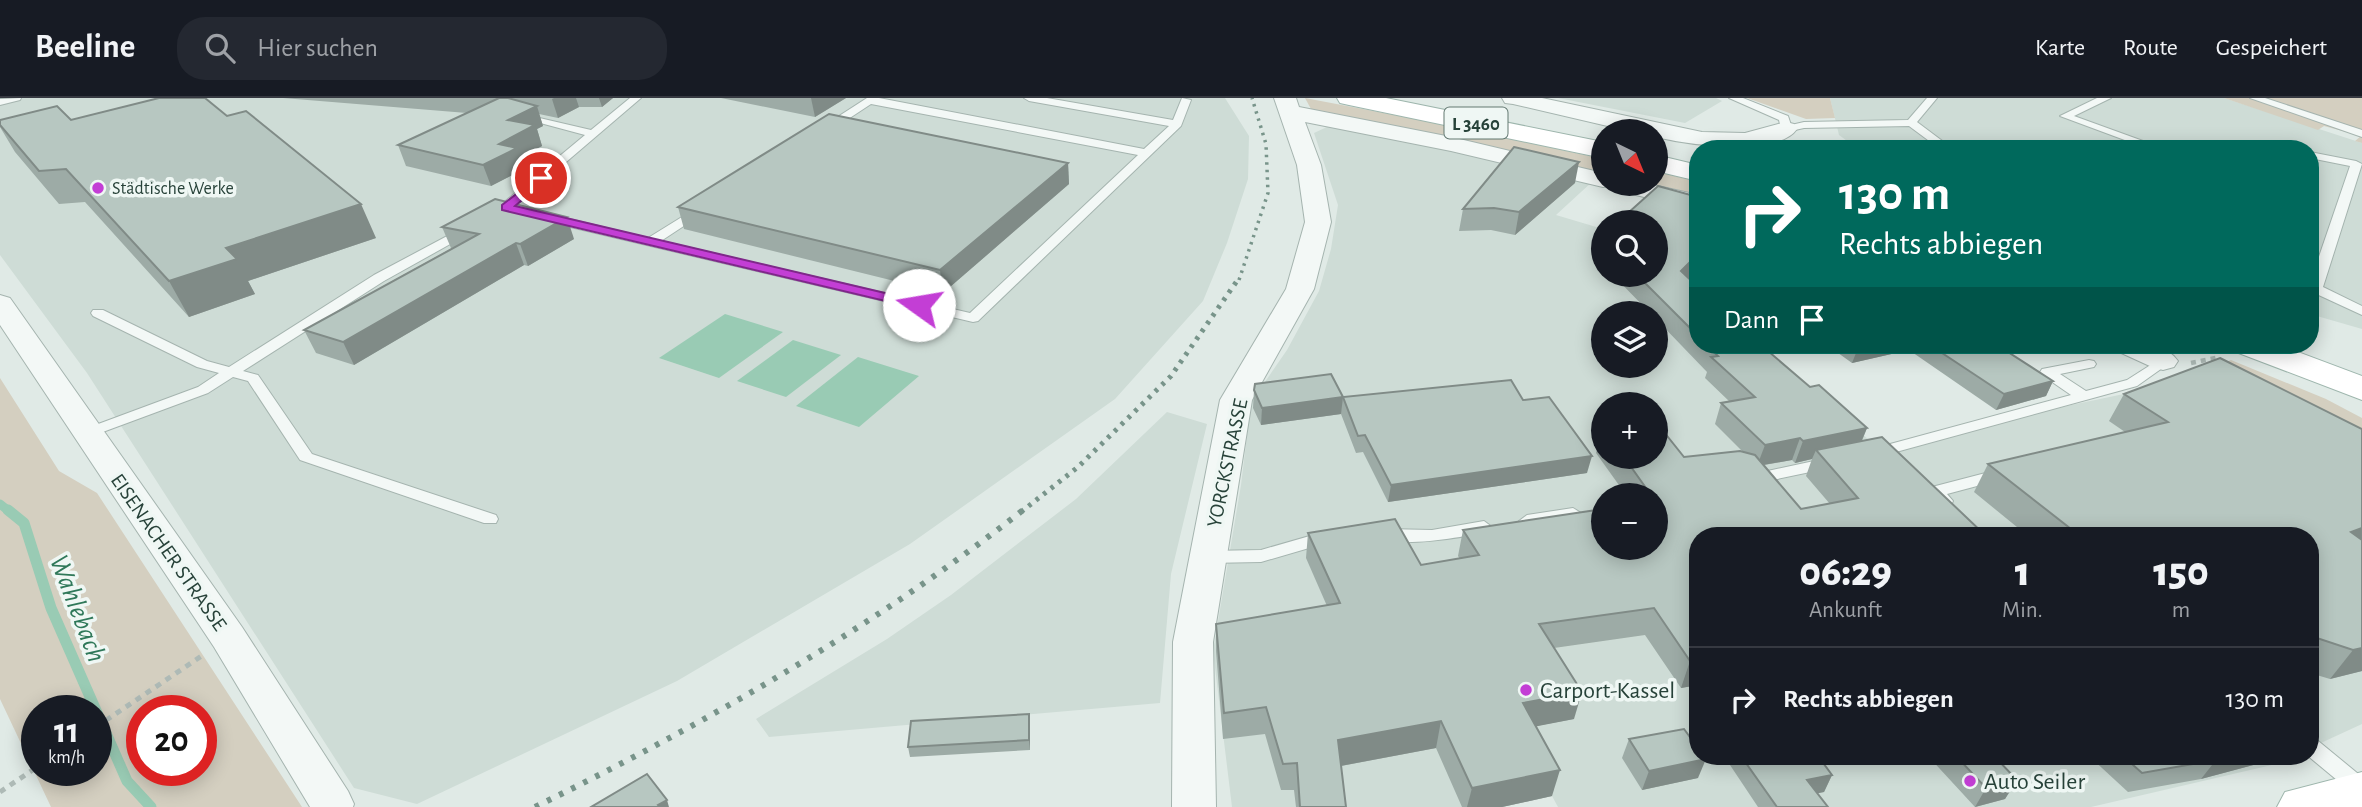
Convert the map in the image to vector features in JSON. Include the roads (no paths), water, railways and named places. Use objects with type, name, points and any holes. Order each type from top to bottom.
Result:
[{"type":"main road","name":"L 3460","points":[[1349,98],[1591,148]]},
{"type":"main road","name":"L 3460","points":[[1395,98],[1591,139]]},
{"type":"main road","points":[[1668,156],[1689,160]]},
{"type":"main road","points":[[1668,166],[1689,171]]},
{"type":"main road","points":[[2319,349],[2362,363]]},
{"type":"main road","points":[[2271,354],[2362,389]]},
{"type":"main road","points":[[2303,807],[2362,791]]},
{"type":"street","points":[[1513,98],[1706,140]]},
{"type":"street","points":[[1287,105],[1591,177]]},
{"type":"street","name":"YORCKSTRASSE","points":[[1195,807],[1193,642],[1236,400],[1300,289],[1318,222],[1309,165],[1287,105]]},
{"type":"street","points":[[1724,140],[1770,136],[1786,129]]},
{"type":"street","points":[[1668,196],[1689,201]]},
{"type":"street","name":"EISENACHER STRASSE","points":[[0,304],[228,637],[332,804]]},
{"type":"street","points":[[2147,354],[2162,361]]},
{"type":"lane","points":[[0,102],[16,98]]},
{"type":"lane","points":[[87,433],[203,390],[379,278],[519,211],[593,134],[636,98]]},
{"type":"lane","points":[[1029,98],[1177,124]]},
{"type":"lane","points":[[1734,98],[1784,117],[1786,129],[1814,124],[1911,123],[1935,140]]},
{"type":"lane","points":[[1911,123],[1932,98]]},
{"type":"lane","points":[[2106,98],[2065,116],[2134,140]]},
{"type":"lane","points":[[2255,98],[2362,134]]},
{"type":"lane","points":[[812,138],[872,99],[1146,153]]},
{"type":"lane","points":[[519,211],[973,318],[1177,124],[1186,100]]},
{"type":"lane","points":[[513,112],[593,134]]},
{"type":"lane","points":[[2319,156],[2359,163],[2319,272]]},
{"type":"lane","points":[[650,242],[708,205]]},
{"type":"lane","points":[[2319,291],[2362,311]]},
{"type":"lane","points":[[98,313],[202,365],[253,378],[306,457],[489,519]]},
{"type":"lane","points":[[1738,470],[1763,477],[1846,460],[2132,383],[2162,361]]},
{"type":"lane","points":[[2083,397],[2048,372],[2090,364]]},
{"type":"lane","points":[[1954,509],[1934,492],[2014,470]]},
{"type":"lane","points":[[1373,535],[1432,536],[1573,513]]},
{"type":"lane","points":[[1208,557],[1247,558],[1268,555],[1310,539],[1340,537]]},
{"type":"lane","points":[[2319,754],[2362,791]]},
{"type":"waterway","name":"Wahlebach","points":[[0,504],[10,512]]},
{"type":"waterway","name":"Wahlebach","points":[[8,510],[24,523],[51,608],[127,781],[151,807]]},
{"type":"railway","points":[[1239,280],[1268,193],[1266,144],[1252,98]]},
{"type":"railway","points":[[1021,512],[1078,467],[1171,376],[1239,278]]},
{"type":"railway","points":[[535,807],[662,742],[848,634],[966,553],[1023,510]]},
{"type":"place","name":"Städtische Werke","points":[[98,188]]},
{"type":"place","name":"Carport-Kassel","points":[[1526,690]]},
{"type":"place","name":"Auto Seiler","points":[[1970,781]]}]
